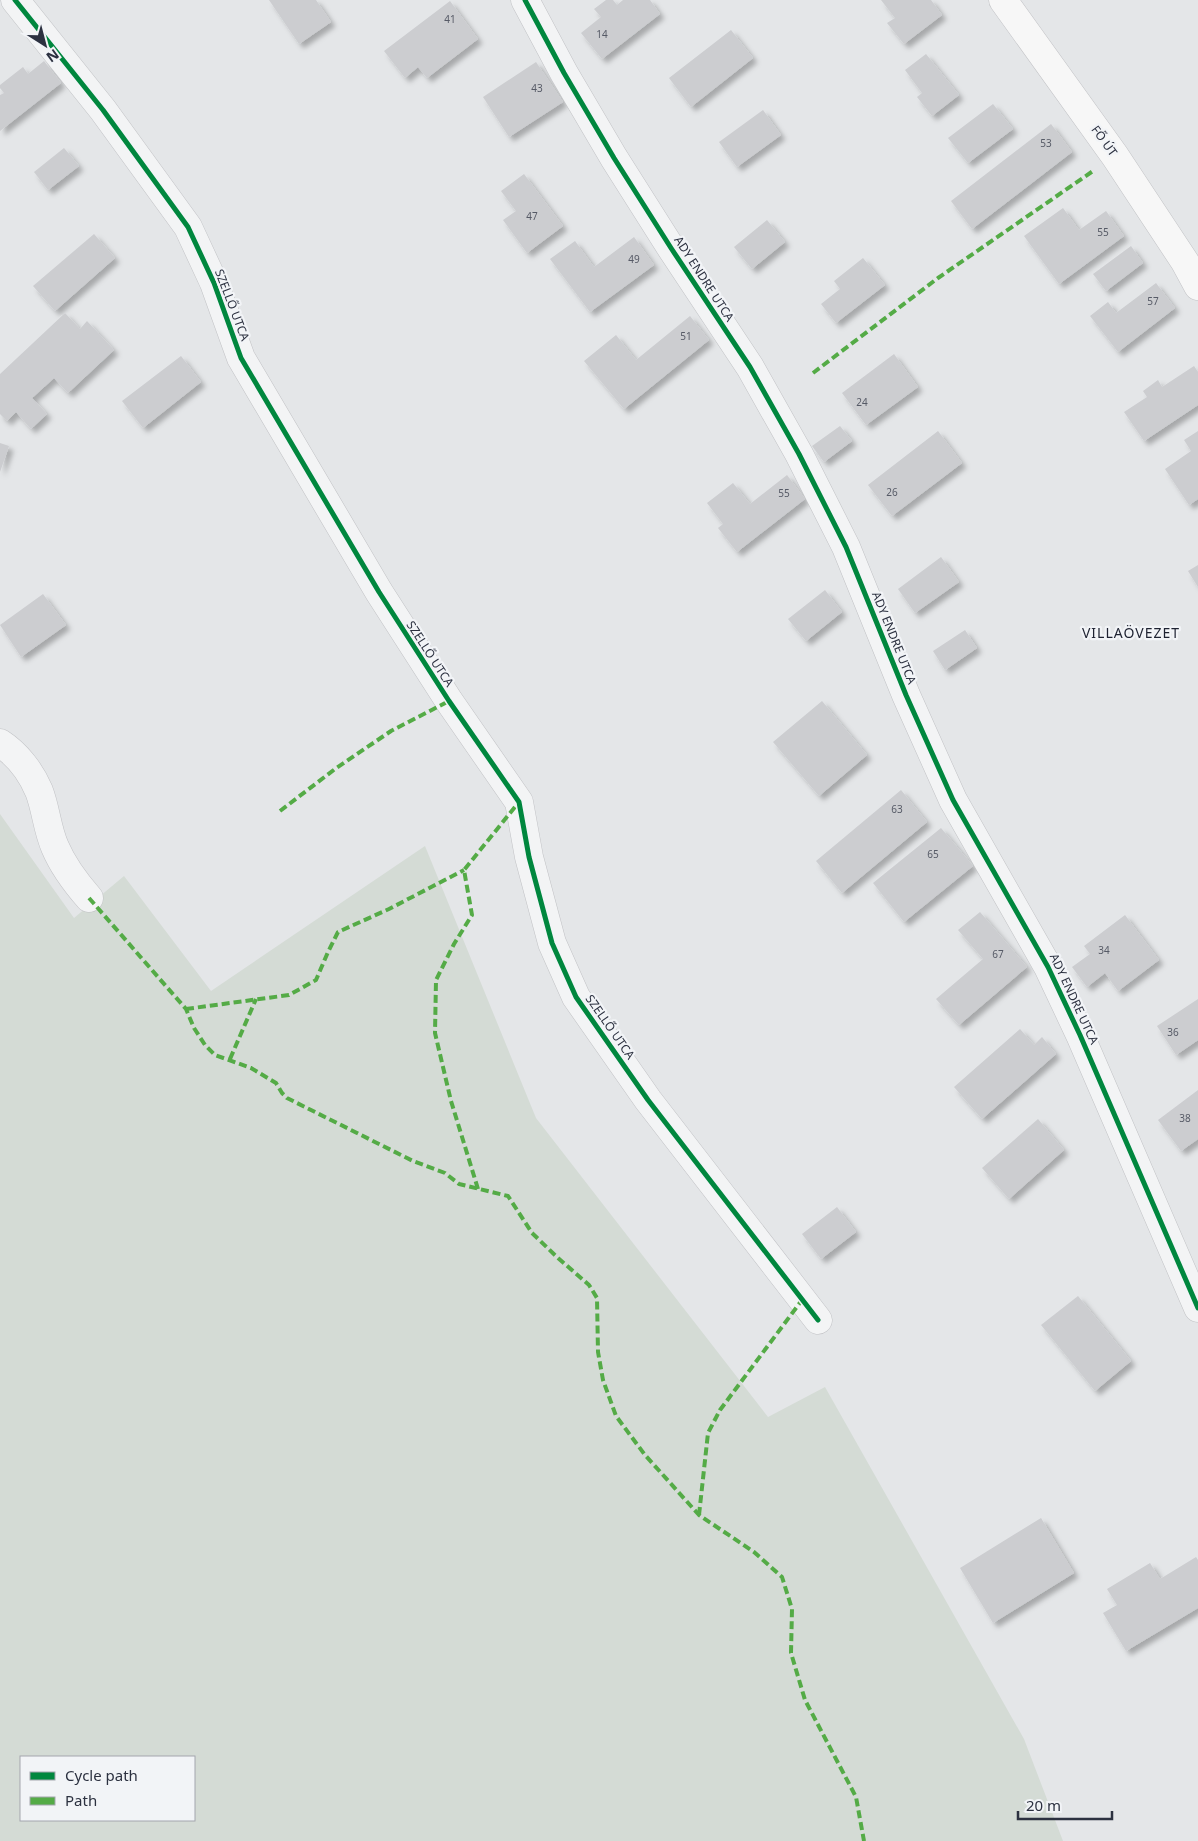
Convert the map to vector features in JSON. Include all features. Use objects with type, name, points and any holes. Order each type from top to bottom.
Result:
[{"type":"main road","name":"FŐ ÚT","points":[[1003,0],[1116,156],[1185,262],[1198,286]]},
{"type":"street","name":"SZELLŐ UTCA","points":[[15,0],[103,110],[188,227],[214,283],[241,358],[378,592],[449,701],[519,802],[529,857],[552,943],[576,997],[648,1100],[818,1320]]},
{"type":"street","name":"ADY ENDRE UTCA","points":[[525,0],[564,73],[614,158],[750,367],[820,496],[846,547],[906,695],[952,800],[1048,967],[1080,1035],[1198,1308]]},
{"type":"street","points":[[0,743],[13,752],[39,790],[54,845],[65,869],[89,898]]},
{"type":"shaded area","points":[[0,814],[74,918],[124,876],[211,991],[425,846],[536,1118],[768,1417],[825,1387],[1024,1739],[1063,1841],[0,1841]]},
{"type":"building","points":[[269,0],[316,0],[331,22],[299,44]]},
{"type":"building","points":[[606,0],[613,0],[617,5],[623,0],[650,0],[660,14],[602,59],[581,33],[601,17],[594,9]]},
{"type":"building","points":[[881,0],[931,0],[942,15],[904,44],[887,23],[895,18]]},
{"type":"building","points":[[450,1],[478,39],[427,78],[418,67],[405,78],[384,51]]},
{"type":"building","points":[[731,30],[753,58],[691,107],[669,78]]},
{"type":"building","points":[[926,54],[959,95],[932,116],[917,97],[922,93],[905,70]]},
{"type":"building","points":[[44,61],[61,83],[0,131],[0,95],[4,93],[0,85],[23,67],[28,74]]},
{"type":"building","points":[[536,62],[563,102],[509,137],[483,97]]},
{"type":"building","points":[[993,104],[1013,129],[968,163],[948,138]]},
{"type":"building","points":[[763,110],[781,135],[737,167],[719,142]]},
{"type":"building","points":[[1051,124],[1072,152],[972,229],[951,201]]},
{"type":"building","points":[[64,148],[79,166],[48,190],[34,172]]},
{"type":"building","points":[[524,174],[563,226],[527,253],[503,220],[516,211],[501,191]]},
{"type":"building","points":[[1063,208],[1079,230],[1106,211],[1124,236],[1059,284],[1024,236]]},
{"type":"building","points":[[767,220],[785,242],[752,269],[734,247]]},
{"type":"building","points":[[94,234],[115,258],[55,311],[33,286]]},
{"type":"building","points":[[634,237],[654,265],[590,312],[550,259],[575,241],[594,267]]},
{"type":"building","points":[[1131,246],[1143,263],[1106,291],[1093,274]]},
{"type":"building","points":[[863,258],[885,285],[836,323],[821,304],[840,289],[834,281]]},
{"type":"building","points":[[1156,283],[1175,308],[1118,352],[1090,316],[1108,302],[1116,313]]},
{"type":"building","points":[[65,313],[80,329],[87,321],[114,350],[68,393],[54,378],[32,398],[47,414],[31,429],[16,412],[7,421],[0,414],[0,374]]},
{"type":"building","points":[[690,316],[709,340],[624,409],[584,361],[616,335],[636,360]]},
{"type":"building","points":[[894,354],[918,387],[866,425],[842,393]]},
{"type":"building","points":[[181,356],[201,382],[143,428],[122,401]]},
{"type":"building","points":[[1194,366],[1198,372],[1198,405],[1144,441],[1124,412],[1147,397],[1143,391],[1158,380],[1162,387]]},
{"type":"building","points":[[840,426],[852,441],[824,462],[812,446]]},
{"type":"building","points":[[938,431],[962,463],[892,516],[868,485]]},
{"type":"building","points":[[1198,431],[1198,499],[1189,505],[1165,469],[1191,451],[1184,440]]},
{"type":"building","points":[[0,443],[9,446],[0,472]]},
{"type":"building","points":[[787,475],[805,499],[737,552],[718,528],[723,524],[707,503],[733,483],[750,504]]},
{"type":"building","points":[[941,557],[959,582],[915,613],[898,589]]},
{"type":"building","points":[[1198,565],[1198,587],[1188,571]]},
{"type":"building","points":[[825,590],[842,612],[806,641],[788,619]]},
{"type":"building","points":[[43,594],[66,625],[21,657],[0,625]]},
{"type":"building","points":[[965,630],[977,648],[945,670],[933,651]]},
{"type":"building","points":[[822,701],[867,755],[819,796],[773,742]]},
{"type":"building","points":[[901,790],[927,822],[842,893],[816,861]]},
{"type":"building","points":[[941,828],[973,866],[904,922],[873,883]]},
{"type":"building","points":[[980,912],[1027,967],[959,1025],[936,999],[983,959],[958,930]]},
{"type":"building","points":[[1125,915],[1159,960],[1118,991],[1105,973],[1087,987],[1072,967],[1090,954],[1084,946]]},
{"type":"building","points":[[1198,999],[1198,1040],[1176,1055],[1157,1026]]},
{"type":"building","points":[[1020,1029],[1034,1045],[1042,1037],[1056,1054],[982,1119],[954,1087]]},
{"type":"building","points":[[1198,1090],[1198,1139],[1181,1151],[1158,1120]]},
{"type":"building","points":[[1038,1119],[1064,1150],[1009,1199],[982,1168]]},
{"type":"building","points":[[837,1207],[856,1232],[821,1259],[802,1234]]},
{"type":"building","points":[[1078,1296],[1131,1361],[1095,1391],[1041,1325]]},
{"type":"building","points":[[1041,1518],[1074,1573],[993,1623],[960,1568]]},
{"type":"building","points":[[1196,1557],[1198,1560],[1198,1608],[1126,1651],[1103,1613],[1117,1605],[1107,1589],[1150,1563],[1160,1579]]},
{"type":"marked path","points":[[813,373],[938,278],[1093,171]]},
{"type":"marked path","points":[[280,811],[335,769],[391,731],[449,701]]},
{"type":"marked path","points":[[478,1189],[451,1101],[435,1033],[436,980],[454,944],[472,915],[464,870],[519,802]]},
{"type":"marked path","points":[[186,1009],[289,995],[316,980],[338,932],[389,909],[464,870]]},
{"type":"marked path","points":[[89,898],[186,1009],[194,1028],[205,1045],[215,1055],[251,1068],[276,1083],[287,1098],[413,1161],[445,1173],[459,1184],[508,1196],[532,1233],[589,1285],[597,1298],[598,1352],[603,1380],[616,1416],[645,1455],[699,1515],[754,1552],[782,1577],[792,1609],[791,1653],[805,1700],[856,1797],[864,1841]]},
{"type":"marked path","points":[[230,1059],[256,999]]},
{"type":"marked path","points":[[699,1515],[708,1433],[720,1410],[802,1300]]},
{"type":"cycle path","points":[[15,0],[103,110],[188,227],[214,283],[241,358],[379,592],[449,701],[519,802],[529,857],[552,943],[576,997],[648,1100],[818,1320]]},
{"type":"cycle path","points":[[525,0],[564,73],[614,158],[750,367],[799,454],[846,547],[906,695],[953,800],[1048,967],[1080,1035],[1198,1308]]},
{"type":"district","name":"VILLAÖVEZET","points":[[1131,633]]}]
